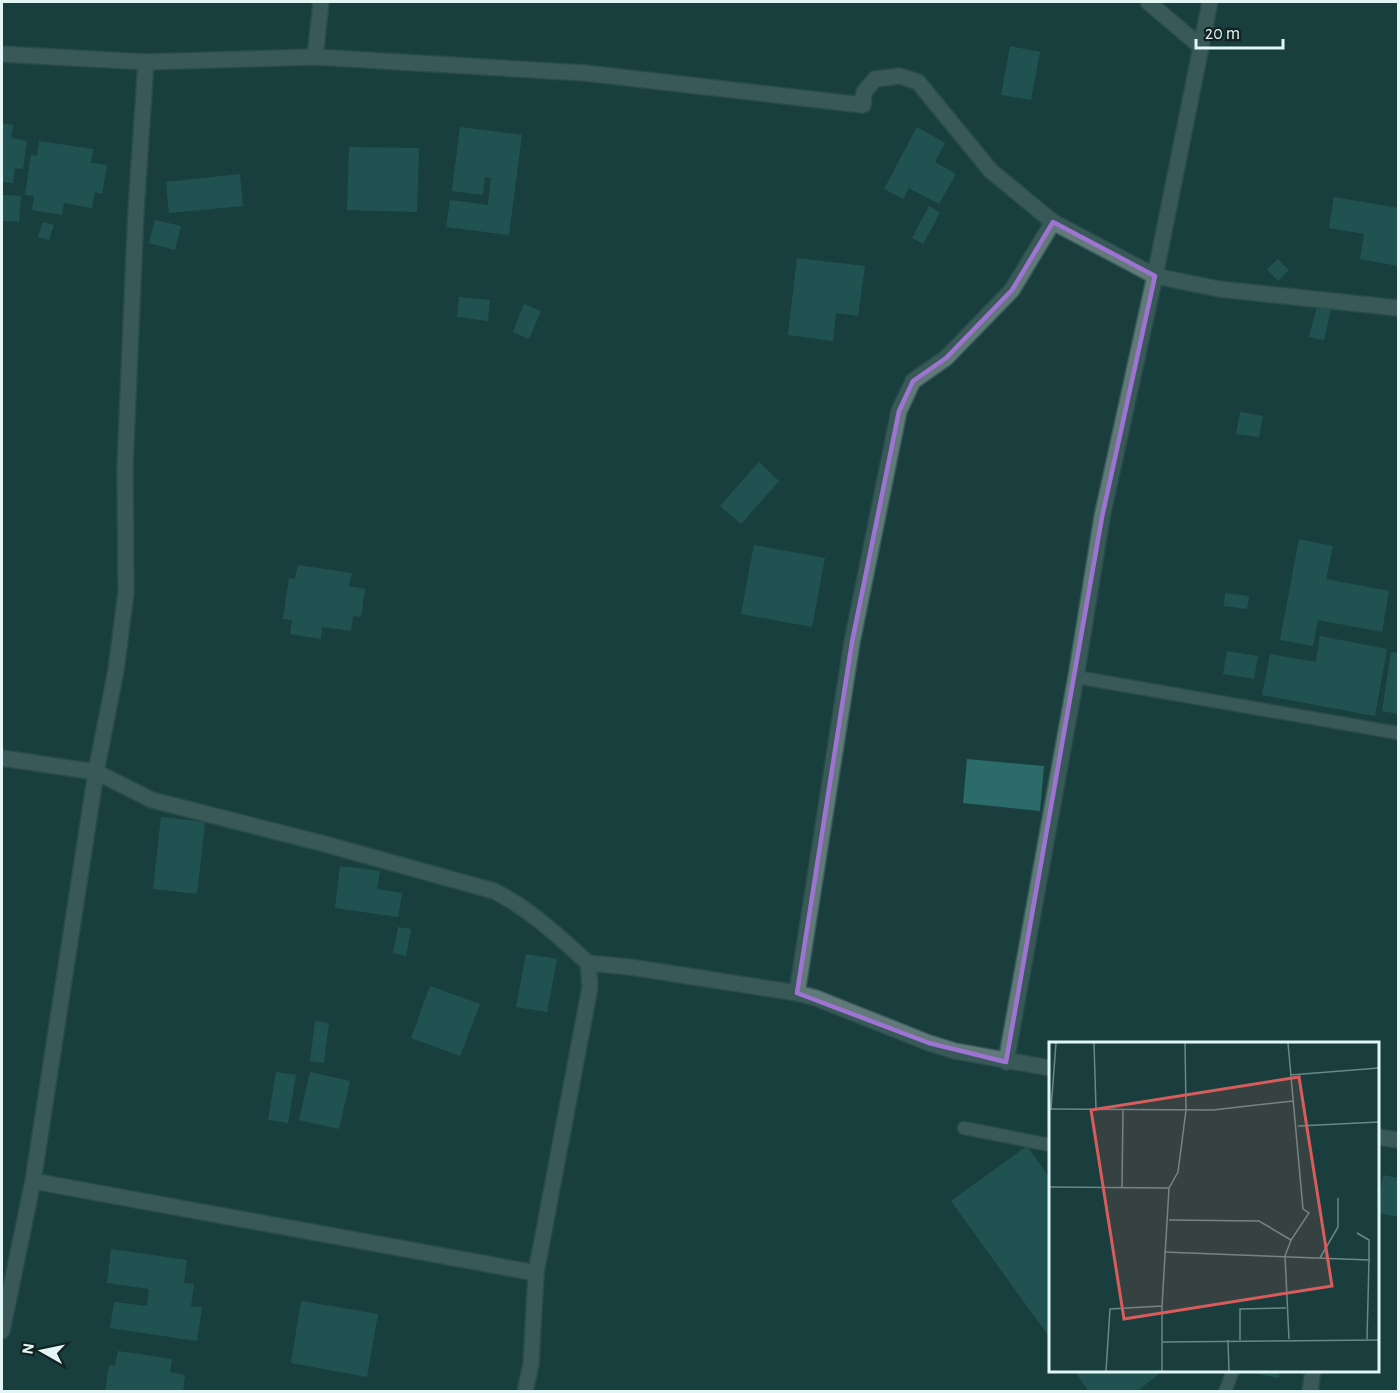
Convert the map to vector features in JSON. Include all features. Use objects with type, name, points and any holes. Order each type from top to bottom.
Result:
[{"type":"street","points":[[315,57],[321,2]]},
{"type":"street","points":[[1148,2],[1200,46]]},
{"type":"street","points":[[1006,1062],[1076,677],[1102,517],[1155,276],[1210,2]]},
{"type":"street","points":[[2,54],[146,62],[315,57],[585,73],[863,105],[864,92],[875,78],[900,76],[918,82],[991,171],[1053,222],[1155,276],[1219,289],[1398,308]]},
{"type":"street","points":[[2,1331],[33,1181],[96,772],[116,670],[126,592],[125,466],[136,210],[146,62]]},
{"type":"street","points":[[797,993],[852,642],[899,411],[914,381],[946,358],[1012,290],[1053,222]]},
{"type":"street","points":[[2,758],[96,772],[152,800],[495,891],[520,906],[588,963],[630,967],[797,993],[816,998],[928,1043],[1006,1062],[1049,1068]]},
{"type":"street","points":[[525,1392],[531,1364],[536,1273],[590,987],[588,963]]},
{"type":"street","points":[[1379,1137],[1398,1140]]},
{"type":"street","points":[[33,1181],[536,1273]]},
{"type":"street","points":[[1310,1392],[1313,1372]]},
{"type":"lane","points":[[1076,677],[1398,733]]},
{"type":"lane","points":[[964,1128],[1049,1145]]},
{"type":"lane","points":[[1225,1392],[1233,1372]]},
{"type":"highlighted area","points":[[1053,222],[1155,276],[1102,517],[1006,1062],[929,1043],[797,993],[852,642],[899,411],[913,381],[946,358],[1012,290]]},
{"type":"building","points":[[1010,46],[1040,52],[1031,100],[1001,95]]},
{"type":"building","points":[[2,123],[13,125],[11,138],[27,141],[23,169],[15,168],[13,183],[2,182]]},
{"type":"building","points":[[460,127],[522,135],[509,235],[446,227],[450,200],[488,205],[491,178],[485,177],[483,195],[452,191]]},
{"type":"building","points":[[917,127],[945,143],[935,162],[956,174],[939,204],[909,188],[903,199],[884,189]]},
{"type":"building","points":[[39,141],[93,149],[91,163],[107,165],[102,194],[95,192],[92,208],[64,203],[62,215],[32,210],[34,196],[25,195],[31,155],[37,156]]},
{"type":"building","points":[[349,147],[419,148],[417,212],[347,210]]},
{"type":"building","points":[[240,174],[243,206],[169,213],[166,182]]},
{"type":"building","points":[[2,195],[21,196],[19,222],[2,221]]},
{"type":"building","points":[[1334,197],[1398,208],[1398,266],[1360,259],[1364,234],[1329,228]]},
{"type":"building","points":[[929,206],[940,213],[923,244],[912,238]]},
{"type":"building","points":[[155,220],[181,226],[175,250],[149,243]]},
{"type":"building","points":[[43,222],[54,225],[49,240],[38,237]]},
{"type":"building","points":[[797,258],[865,266],[858,316],[836,313],[833,341],[788,335]]},
{"type":"building","points":[[1278,259],[1289,270],[1278,281],[1267,269]]},
{"type":"building","points":[[459,297],[490,300],[488,321],[457,317]]},
{"type":"building","points":[[524,304],[541,311],[529,339],[513,332]]},
{"type":"building","points":[[1317,306],[1331,309],[1324,340],[1309,337]]},
{"type":"building","points":[[1240,412],[1263,416],[1259,437],[1236,434]]},
{"type":"building","points":[[759,462],[779,481],[741,524],[720,506]]},
{"type":"building","points":[[1299,539],[1333,546],[1326,579],[1389,591],[1382,632],[1318,620],[1313,646],[1280,640]]},
{"type":"building","points":[[754,545],[825,558],[812,627],[741,614]]},
{"type":"building","points":[[298,565],[352,573],[349,586],[365,589],[361,617],[353,616],[351,631],[322,627],[321,639],[290,634],[292,620],[283,619],[289,578],[295,579]]},
{"type":"building","points":[[1225,593],[1249,596],[1247,609],[1224,606]]},
{"type":"building","points":[[1320,636],[1387,649],[1375,716],[1262,695],[1270,654],[1316,662]]},
{"type":"building","points":[[1227,651],[1258,656],[1254,679],[1223,674]]},
{"type":"building","points":[[1391,652],[1398,653],[1398,714],[1382,711]]},
{"type":"building","points":[[967,759],[1044,766],[1040,811],[963,803]]},
{"type":"building","points":[[161,817],[205,822],[197,894],[153,889]]},
{"type":"building","points":[[340,866],[380,871],[377,889],[402,893],[398,917],[335,908]]},
{"type":"building","points":[[398,927],[411,929],[406,956],[393,953]]},
{"type":"building","points":[[526,954],[557,959],[547,1012],[516,1007]]},
{"type":"building","points":[[430,986],[480,1004],[460,1056],[411,1038]]},
{"type":"building","points":[[315,1021],[329,1023],[324,1063],[310,1061]]},
{"type":"building","points":[[276,1072],[296,1075],[288,1123],[268,1120]]},
{"type":"building","points":[[310,1072],[350,1081],[339,1129],[299,1120]]},
{"type":"building","points":[[1027,1146],[1049,1177],[1049,1337],[951,1201]]},
{"type":"building","points":[[1383,1175],[1398,1178],[1398,1217],[1379,1213]]},
{"type":"building","points":[[111,1249],[187,1260],[184,1283],[194,1284],[191,1306],[202,1307],[197,1341],[110,1328],[114,1302],[147,1306],[149,1289],[107,1283]]},
{"type":"building","points":[[301,1301],[378,1314],[367,1377],[291,1363]]},
{"type":"building","points":[[118,1351],[172,1359],[170,1372],[185,1375],[183,1392],[105,1392],[109,1365],[115,1366]]},
{"type":"building","points":[[1075,1372],[1161,1372],[1136,1392],[1089,1392]]},
{"type":"building","points":[[1253,1372],[1280,1372],[1279,1378]]}]
